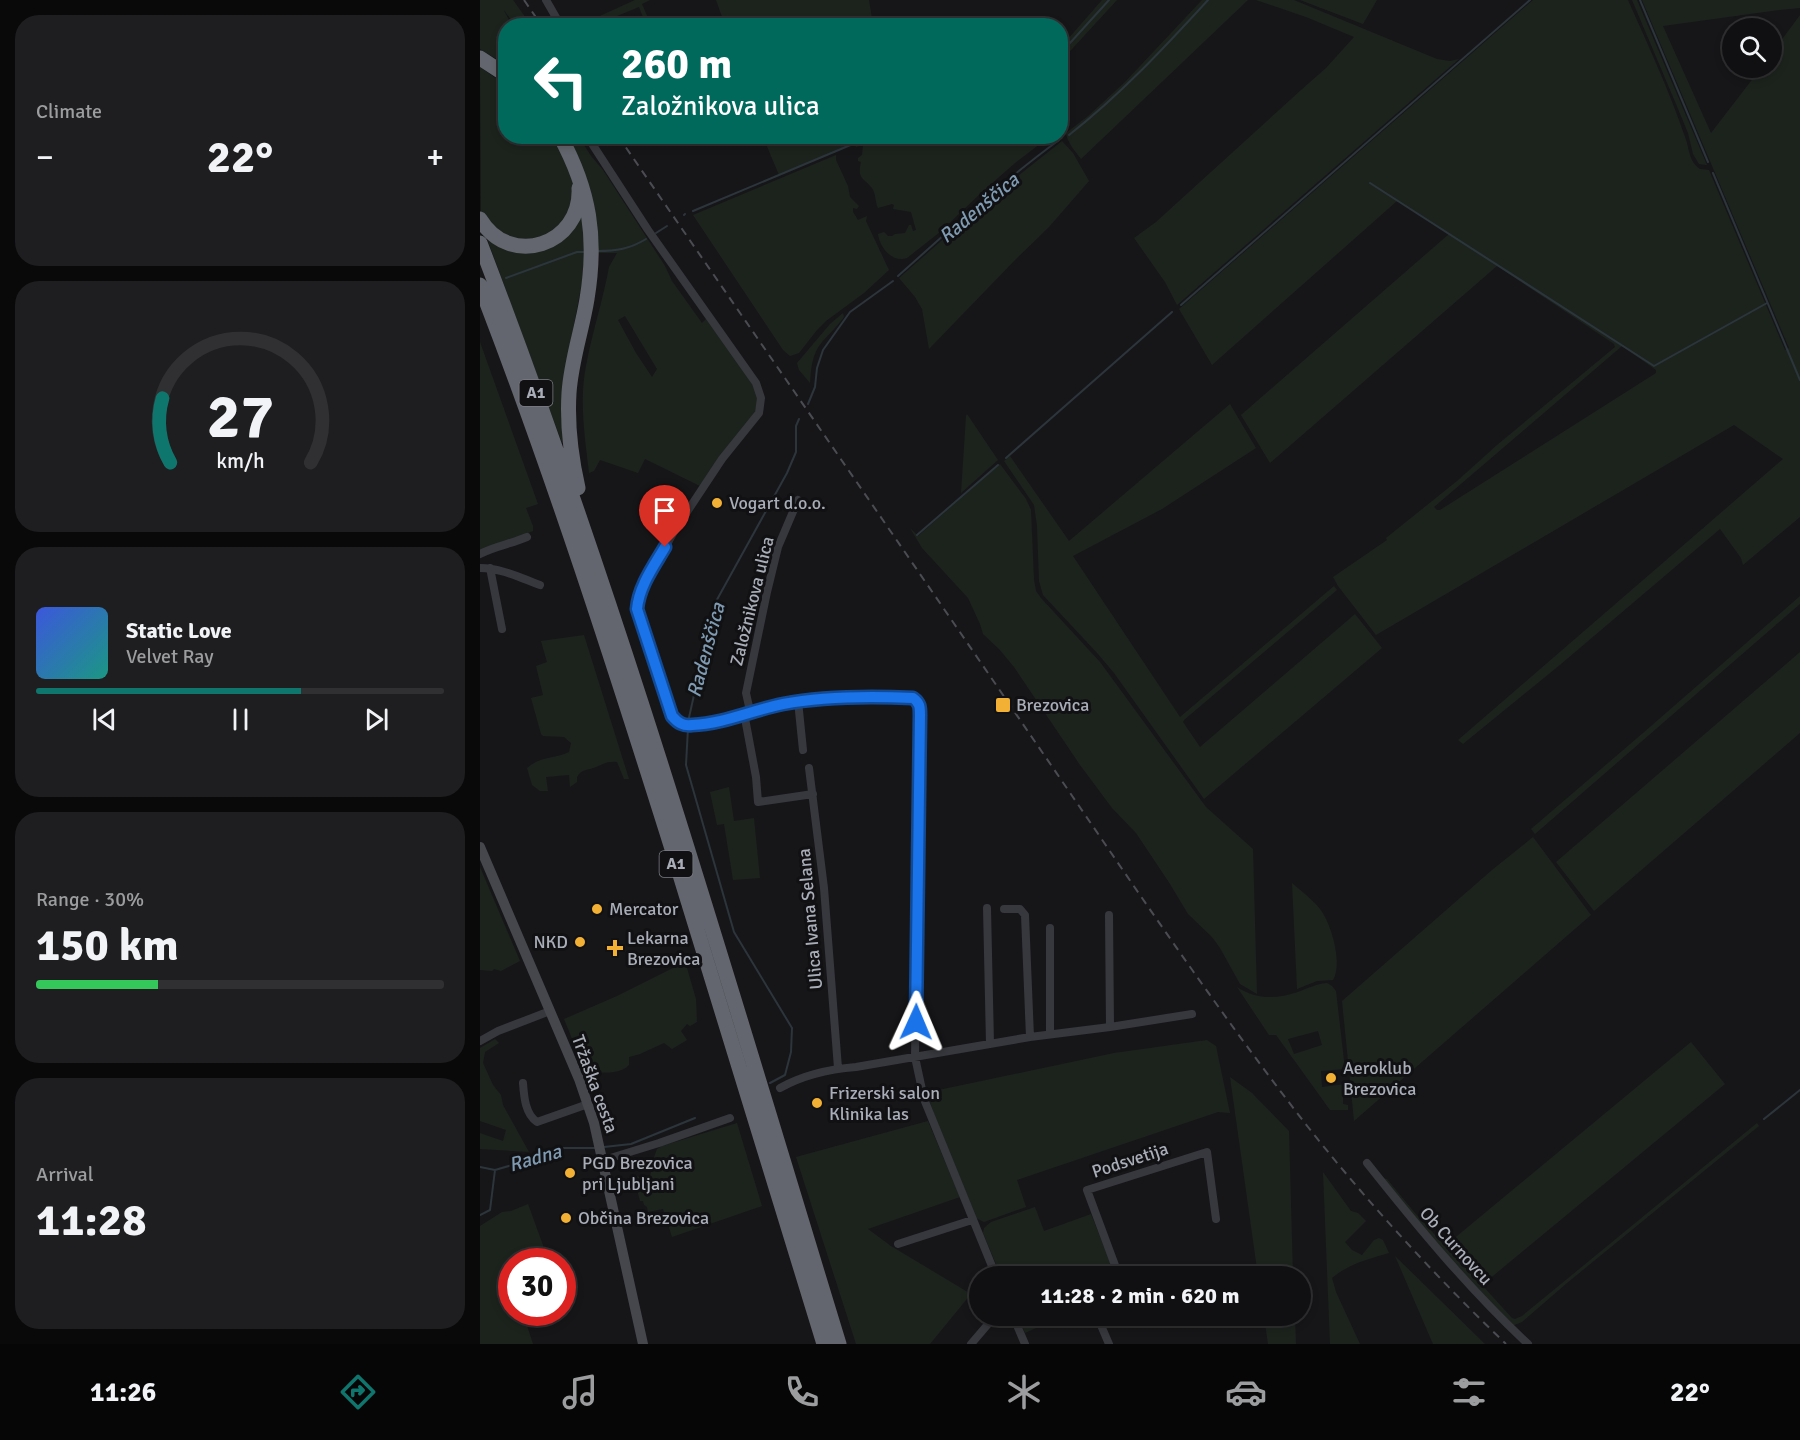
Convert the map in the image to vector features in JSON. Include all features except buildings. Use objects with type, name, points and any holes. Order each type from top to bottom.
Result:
[{"type":"highway","points":[[480,58],[498,70]]},
{"type":"highway","points":[[564,144],[577,170],[589,209],[592,253],[587,300],[569,393],[574,469],[589,524],[589,544]]},
{"type":"highway","points":[[480,219],[495,236],[517,246],[535,245],[553,239],[572,222],[578,207],[580,198],[577,170]]},
{"type":"highway","name":"A1","points":[[480,243],[530,374],[589,544],[728,980],[839,1344]]},
{"type":"highway","name":"A1","points":[[480,285],[576,551],[662,816],[824,1344]]},
{"type":"main road","name":"Tržaška cesta","points":[[480,847],[588,1104],[602,1152],[643,1344]]},
{"type":"street","points":[[546,0],[556,18]]},
{"type":"street","points":[[592,144],[648,230],[756,383],[760,393],[759,412],[701,490],[646,581],[638,600],[638,615],[672,716],[679,723],[687,725],[798,701],[877,696],[913,698],[920,707],[915,1057],[924,1099],[992,1266]]},
{"type":"street","name":"Založnikova ulica","points":[[798,500],[778,547],[746,693],[758,802],[813,794]]},
{"type":"street","points":[[480,554],[527,537]]},
{"type":"street","points":[[480,568],[490,568],[540,585]]},
{"type":"street","points":[[490,568],[502,629]]},
{"type":"street","points":[[798,701],[803,750]]},
{"type":"street","name":"Ulica Ivana Selana","points":[[809,768],[824,888],[838,1068]]},
{"type":"street","points":[[987,908],[990,1044]]},
{"type":"street","points":[[1004,909],[1020,909],[1025,915],[1030,1037]]},
{"type":"street","points":[[1109,915],[1110,1027]]},
{"type":"street","points":[[1050,928],[1050,1034]]},
{"type":"street","points":[[480,1041],[498,1031],[550,1011]]},
{"type":"street","points":[[780,1088],[792,1081],[838,1068],[1192,1014]]},
{"type":"street","points":[[523,1083],[527,1108],[533,1120],[537,1122],[588,1104]]},
{"type":"street","points":[[602,1152],[659,1143],[730,1118]]},
{"type":"street","name":"Podsvetija","points":[[1115,1266],[1087,1190],[1207,1152],[1216,1219]]},
{"type":"street","name":"Ob Curnovcu","points":[[1367,1163],[1444,1257],[1528,1344]]},
{"type":"street","points":[[898,1244],[972,1220]]},
{"type":"street","points":[[971,1344],[986,1326]]},
{"type":"street","points":[[1017,1326],[1025,1344]]},
{"type":"street","points":[[1101,1326],[1109,1344]]},
{"type":"shaded area","points":[[480,0],[513,0],[526,18],[510,18],[503,9],[508,18],[498,18],[498,60],[480,49]]},
{"type":"shaded area","points":[[635,0],[650,0],[642,4],[648,18],[643,18],[639,7],[612,18],[595,18]]},
{"type":"shaded area","points":[[716,0],[869,0],[872,18],[722,18]]},
{"type":"shaded area","points":[[1102,0],[1117,0],[1068,53],[1068,39]]},
{"type":"shaded area","points":[[1202,0],[1248,0],[1081,159],[1070,143],[1068,131],[1125,82]]},
{"type":"shaded area","points":[[1256,0],[1294,0],[1437,59],[1450,61],[1459,59],[1177,305],[1165,282],[1134,238],[1156,222],[1326,68],[1354,37]]},
{"type":"shaded area","points":[[1300,0],[1377,0],[1363,24]]},
{"type":"shaded area","points":[[1533,0],[1628,0],[1672,102],[1687,141],[1691,159],[1700,169],[1709,170],[1785,350],[1789,348],[1642,0],[1800,0],[1800,8],[1663,26],[1711,133],[1753,78],[1782,78],[1782,39],[1800,15],[1800,517],[1743,565],[1741,558],[1720,529],[1463,744],[1458,740],[1783,459],[1734,425],[1376,635],[1333,577],[1387,540],[1386,538],[1615,347],[1614,344],[1497,266],[1270,463],[1241,415],[1449,234],[1397,201],[1212,365],[1179,309]],"holes":[[[1622,346],[1656,370],[1656,373],[1440,510],[1434,507]]]},
{"type":"shaded area","points":[[1632,0],[1637,0],[1707,165],[1699,164],[1693,154],[1688,133]]},
{"type":"shaded area","points":[[480,67],[498,80],[498,144],[557,144],[574,187],[570,214],[549,236],[518,240],[503,234],[481,213]]},
{"type":"shaded area","points":[[570,144],[583,144],[603,170],[665,266],[672,281],[702,323],[706,319],[754,387],[758,403],[755,414],[700,486],[645,459],[638,473],[600,460],[594,471],[589,473],[583,419],[584,379],[609,267],[617,253],[598,253]],"holes":[[[625,316],[657,369],[652,377],[618,320]]]},
{"type":"shaded area","points":[[766,144],[854,144],[779,175]]},
{"type":"shaded area","points":[[854,144],[1040,144],[982,192],[940,232],[907,258],[902,259],[892,256],[884,249],[878,234],[884,232],[892,236],[905,233],[909,225],[913,231],[916,230],[911,212],[893,209],[892,204],[878,208],[872,188],[860,175],[861,162],[858,158],[862,155],[863,145],[856,147]]},
{"type":"shaded area","points":[[1058,144],[1065,144],[1073,153],[1089,181],[1049,227],[929,349],[922,309],[899,278],[990,198]]},
{"type":"shaded area","points":[[836,155],[850,197],[859,206],[857,209],[853,208],[853,212],[858,220],[867,216],[866,221],[889,270],[864,293],[826,321],[799,353],[790,356],[783,350],[693,215]]},
{"type":"shaded area","points":[[582,210],[585,266],[566,367],[564,442],[562,443],[488,241],[489,239],[535,249]]},
{"type":"shaded area","points":[[843,313],[844,317],[816,351],[810,383],[799,370],[797,363],[830,324]]},
{"type":"shaded area","points":[[480,342],[538,504],[526,508],[533,531],[480,553]]},
{"type":"shaded area","points":[[1230,404],[1256,448],[1162,509],[1073,556],[1180,717],[1334,586],[1337,590],[1184,720],[1183,722],[1200,747],[1355,614],[1382,648],[1204,799],[1114,673],[1043,595],[1039,581],[1034,505],[1004,461],[1010,456],[1069,541]]},
{"type":"shaded area","points":[[967,414],[998,460],[961,493],[966,416]]},
{"type":"shaded area","points":[[1000,464],[1026,499],[1031,510],[1036,591],[1100,662],[1206,807],[1253,849],[1257,994],[1240,984],[1220,948],[1188,914],[1136,833],[1112,808],[1080,765],[1014,667],[983,634],[968,598],[922,548],[910,528],[918,536]]},
{"type":"shaded area","points":[[1800,596],[1800,604],[1535,834],[1531,829]]},
{"type":"shaded area","points":[[584,635],[629,779],[624,779],[617,762],[610,762],[583,771],[577,777],[577,782],[570,787],[569,775],[546,777],[548,791],[540,791],[532,785],[527,768],[537,761],[569,752],[571,743],[564,737],[541,734],[531,698],[543,695],[536,666],[547,662],[541,641]]},
{"type":"shaded area","points":[[1800,652],[1800,733],[1594,911],[1556,862]]},
{"type":"shaded area","points":[[729,787],[734,821],[754,818],[760,878],[733,880],[724,824],[717,825],[710,792]]},
{"type":"shaded area","points":[[1533,837],[1591,915],[1354,1121],[1342,1001]]},
{"type":"shaded area","points":[[480,867],[520,961],[501,971],[480,970]]},
{"type":"shaded area","points":[[1292,883],[1314,902],[1324,915],[1332,933],[1337,964],[1333,980],[1317,981],[1297,989]]},
{"type":"shaded area","points":[[685,961],[696,999],[697,1022],[690,1026],[687,1024],[681,1031],[687,1040],[672,1049],[664,1043],[629,1057],[629,1065],[618,1071],[596,1073],[592,1066],[585,1066],[564,1019],[617,996]]},
{"type":"shaded area","points":[[1327,983],[1336,991],[1345,1069],[1321,1071],[1322,1087],[1346,1084],[1347,1095],[1343,1096],[1343,1104],[1348,1105],[1348,1110],[1330,1110],[1276,1035],[1269,1035],[1237,987],[1259,996],[1274,997]],"holes":[[[1318,1031],[1322,1045],[1294,1054],[1288,1039]]]},
{"type":"shaded area","points":[[495,1039],[499,1043],[485,1052],[483,1063],[529,1152],[480,1149],[480,1133],[503,1141],[506,1130],[480,1121],[480,1048]]},
{"type":"shaded area","points":[[1207,1040],[1216,1046],[1230,1113],[1218,1112],[1017,1180],[1026,1207],[984,1222],[976,1218],[935,1117],[929,1092],[1114,1053]]},
{"type":"shaded area","points":[[1691,1042],[1725,1084],[1482,1285],[1512,1318],[1522,1316],[1757,1123],[1759,1126],[1522,1322],[1512,1326],[1443,1253],[1381,1178],[1387,1179],[1445,1246]]},
{"type":"shaded area","points":[[1230,1077],[1252,1093],[1289,1131],[1293,1266],[1257,1266]]},
{"type":"shaded area","points":[[928,1121],[960,1197],[868,1229],[891,1246],[969,1293],[969,1296],[930,1344],[856,1344],[796,1157]]},
{"type":"shaded area","points":[[737,1123],[762,1206],[672,1237],[663,1209],[648,1212],[643,1201],[640,1201],[633,1174],[641,1178],[650,1176],[652,1168],[649,1161],[653,1160],[657,1149],[662,1146]]},
{"type":"shaded area","points":[[1323,1172],[1351,1211],[1358,1213],[1366,1221],[1345,1242],[1352,1250],[1362,1255],[1374,1240],[1379,1238],[1383,1240],[1389,1253],[1352,1266],[1332,1278],[1360,1344],[1330,1344]]},
{"type":"shaded area","points":[[528,1204],[544,1248],[498,1248],[498,1326],[527,1326],[533,1344],[480,1344],[480,1226],[502,1212]]},
{"type":"shaded area","points":[[1035,1207],[1044,1231],[1091,1214],[1112,1266],[997,1266],[983,1233],[984,1228],[991,1222]]},
{"type":"shaded area","points":[[1395,1256],[1485,1344],[1433,1344]]},
{"type":"shaded area","points":[[1022,1326],[1040,1326],[1025,1333]]},
{"type":"shaded area","points":[[1265,1326],[1295,1326],[1296,1344],[1268,1344]]},
{"type":"waterway","points":[[1068,45],[1109,0]]},
{"type":"waterway","name":"Radenščica","points":[[1069,135],[1124,87],[1208,0]]},
{"type":"waterway","points":[[1181,305],[1530,0]]},
{"type":"waterway","points":[[1640,0],[1708,162]]},
{"type":"waterway","points":[[693,211],[853,144]]},
{"type":"waterway","name":"Radenščica","points":[[898,276],[997,189],[1054,144]]},
{"type":"waterway","points":[[1713,173],[1800,380]]},
{"type":"waterway","points":[[1370,183],[1654,366],[1767,303]]},
{"type":"waterway","points":[[656,233],[667,226]]},
{"type":"waterway","points":[[597,251],[623,249],[646,239]]},
{"type":"waterway","points":[[506,278],[577,252],[586,252]]},
{"type":"waterway","name":"Radenščica","points":[[808,404],[815,387],[817,368],[823,350],[850,312],[893,281]]},
{"type":"waterway","points":[[1006,458],[1172,312]]},
{"type":"waterway","name":"Radenščica","points":[[688,722],[714,605],[787,473],[796,452],[796,426],[799,419]]},
{"type":"waterway","points":[[917,535],[998,465]]},
{"type":"waterway","points":[[688,728],[686,765],[734,932],[792,1028],[791,1052],[785,1075],[770,1083]]},
{"type":"waterway","points":[[1764,1119],[1800,1090]]},
{"type":"waterway","name":"Radna","points":[[604,1147],[631,1144],[695,1118]]},
{"type":"waterway","name":"Radna","points":[[480,1215],[490,1210],[495,1170],[560,1148],[595,1148]]},
{"type":"waterway","points":[[480,1167],[495,1170]]},
{"type":"railway","points":[[524,0],[536,18]]},
{"type":"railway","points":[[624,144],[1131,882],[1271,1079],[1379,1212],[1428,1266],[1506,1344]]},
{"type":"place","name":"Vogart d.o.o.","points":[[717,503]]},
{"type":"place","name":"Brezovica","points":[[1003,705]]},
{"type":"place","name":"Mercator","points":[[597,909]]},
{"type":"place","name":"NKD","points":[[580,942]]},
{"type":"place","name":"Lekarna Brezovica","points":[[615,948]]},
{"type":"place","name":"Aeroklub Brezovica","points":[[1331,1078]]},
{"type":"place","name":"Frizerski salon Klinika las","points":[[817,1103]]},
{"type":"place","name":"PGD Brezovica pri Ljubljani","points":[[570,1173]]},
{"type":"place","name":"Občina Brezovica","points":[[566,1218]]},
{"type":"route","points":[[665,547],[646,581],[638,600],[637,609],[672,716],[679,723],[698,724],[782,704],[810,700],[877,696],[913,698],[917,701],[920,715],[916,1022]]}]
